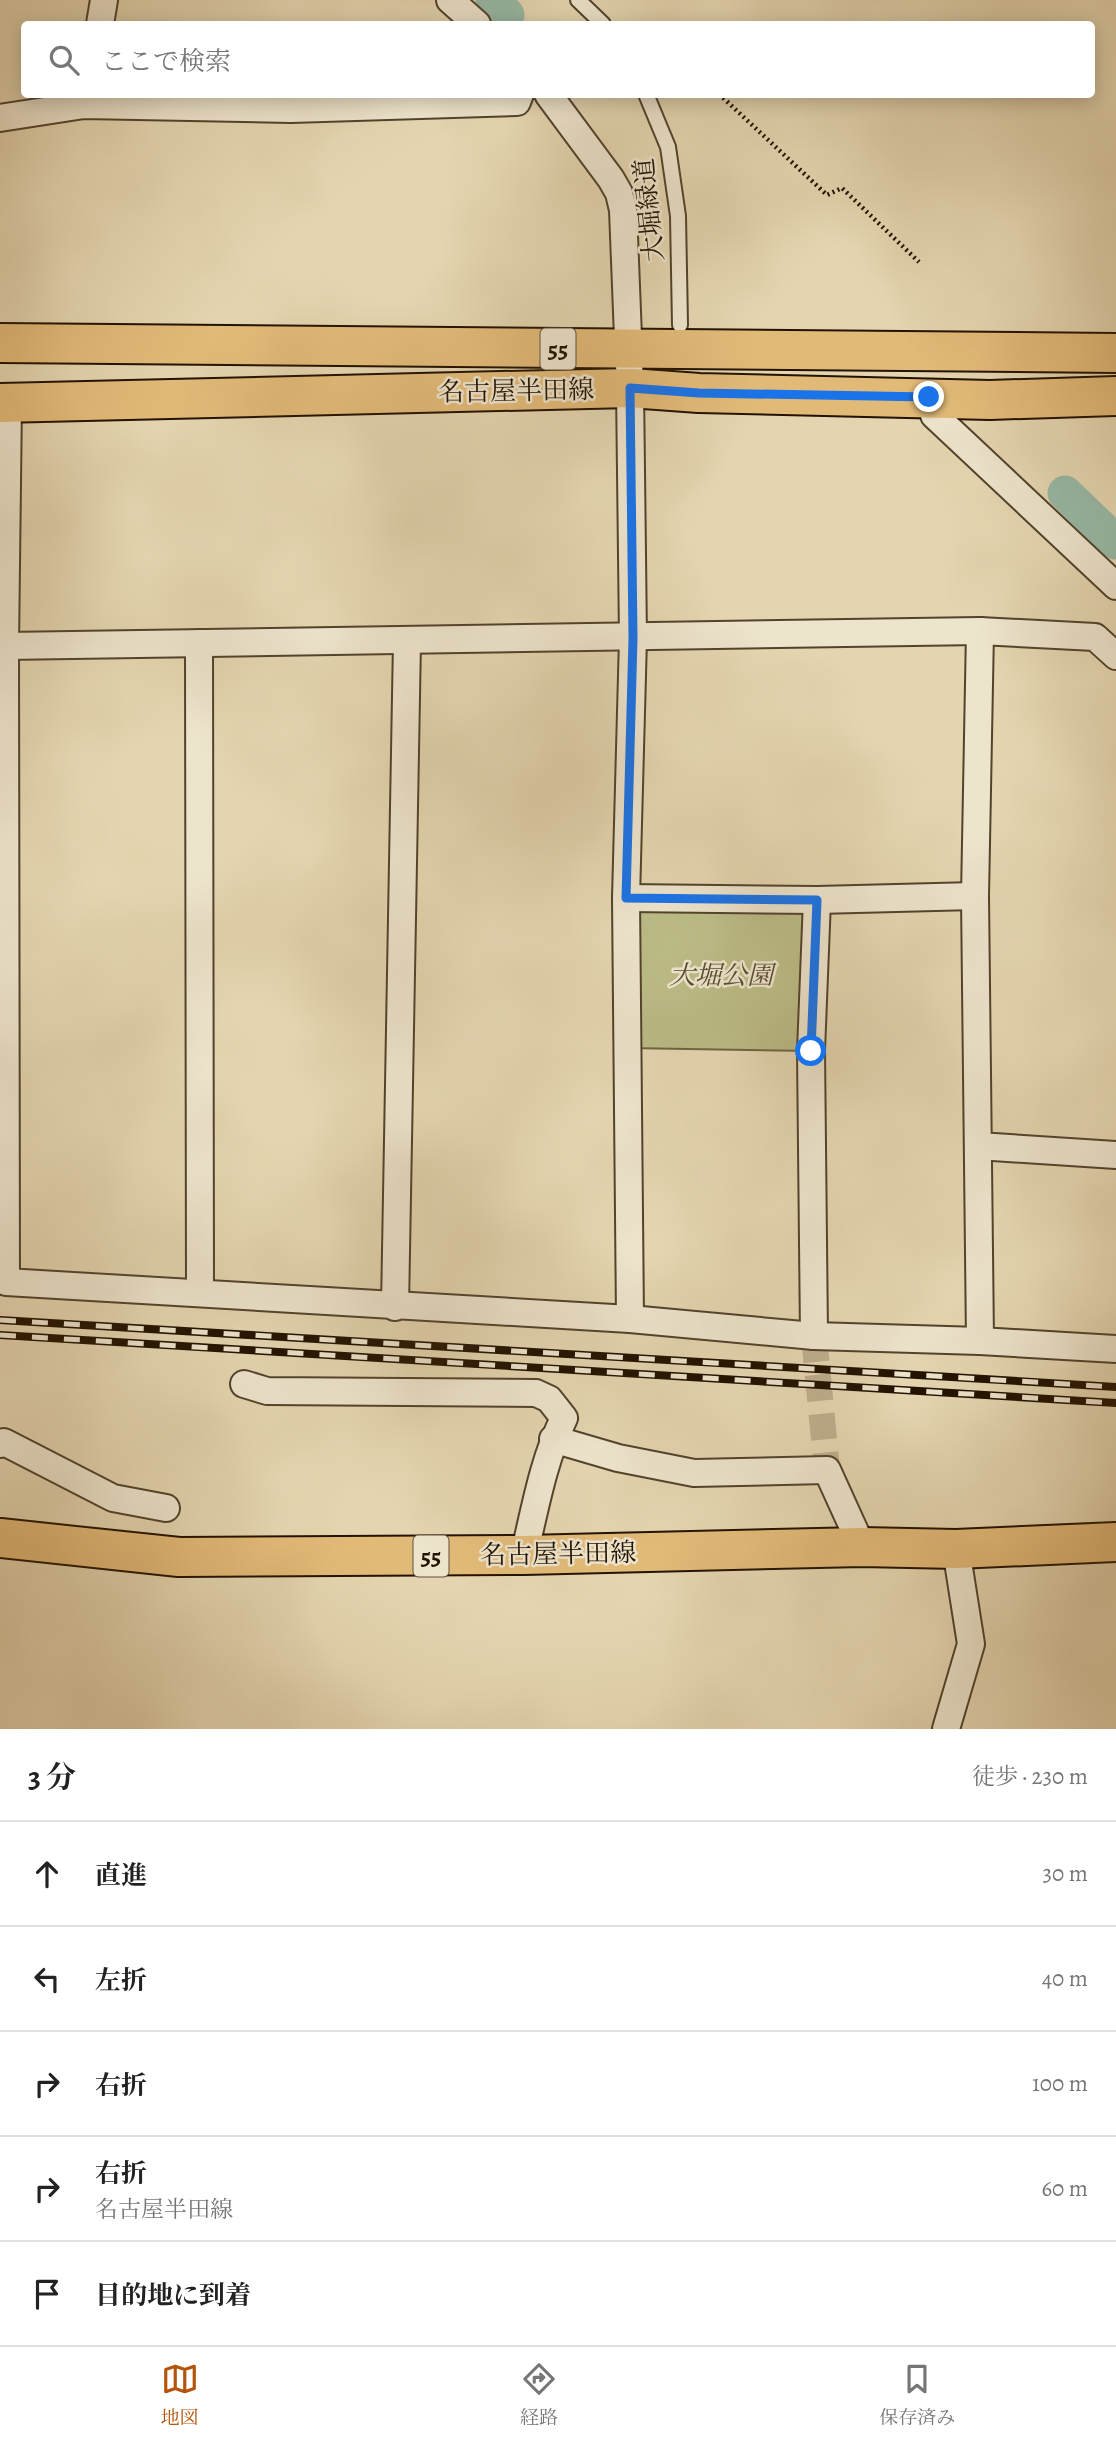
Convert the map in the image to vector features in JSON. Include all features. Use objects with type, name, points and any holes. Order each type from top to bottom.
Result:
[{"type":"main road","name":"名古屋半田線","points":[[0,343],[1116,353]]},
{"type":"main road","name":"名古屋半田線","points":[[4,402],[630,388],[699,393],[990,400],[1116,396]]},
{"type":"main road","name":"名古屋半田線","points":[[0,1538],[180,1557],[524,1556],[862,1547],[956,1549],[1116,1542]]},
{"type":"street","points":[[100,21],[104,0]]},
{"type":"street","points":[[450,0],[474,21]]},
{"type":"street","points":[[0,118],[85,100],[291,109],[517,102],[518,98]]},
{"type":"street","points":[[551,98],[611,179],[619,193],[623,210],[630,388],[633,638],[626,898],[630,1319]]},
{"type":"street","points":[[929,397],[934,415],[1116,586]]},
{"type":"street","points":[[4,402],[6,1282],[630,1319],[814,1336],[980,1341],[1116,1349]]},
{"type":"street","points":[[5,646],[980,631],[1095,637],[1116,656]]},
{"type":"street","points":[[980,631],[975,896],[980,1341]]},
{"type":"street","points":[[396,1307],[407,641]]},
{"type":"street","points":[[199,643],[200,1293]]},
{"type":"street","points":[[626,898],[817,900],[975,896]]},
{"type":"street","points":[[814,1336],[811,1051],[817,900]]},
{"type":"street","points":[[978,1146],[1116,1155]]},
{"type":"street","points":[[244,1384],[267,1391],[536,1393],[549,1399],[564,1418],[553,1439],[524,1556]]},
{"type":"street","points":[[553,1439],[618,1458],[694,1473],[827,1470],[862,1547]]},
{"type":"street","points":[[0,1444],[4,1442],[113,1498],[166,1508]]},
{"type":"street","points":[[946,1729],[971,1644],[956,1549]]},
{"type":"lane","points":[[579,0],[600,21]]},
{"type":"lane","name":"大堀緑道","points":[[648,98],[668,147],[677,216],[680,325]]},
{"type":"path","points":[[723,98],[827,195],[842,188],[919,262]]},
{"type":"green space","name":"大堀公園","points":[[626,898],[817,900],[811,1051],[627,1048]]},
{"type":"waterway","points":[[493,0],[507,15]]},
{"type":"waterway","points":[[1065,493],[1116,542]]},
{"type":"tunnel","points":[[814,1336],[827,1470]]},
{"type":"railway","points":[[0,1320],[1116,1387]]},
{"type":"railway","points":[[0,1335],[1116,1403]]},
{"type":"route","points":[[811,1051],[817,900],[626,898],[633,638],[630,388],[699,393],[929,397]]}]
